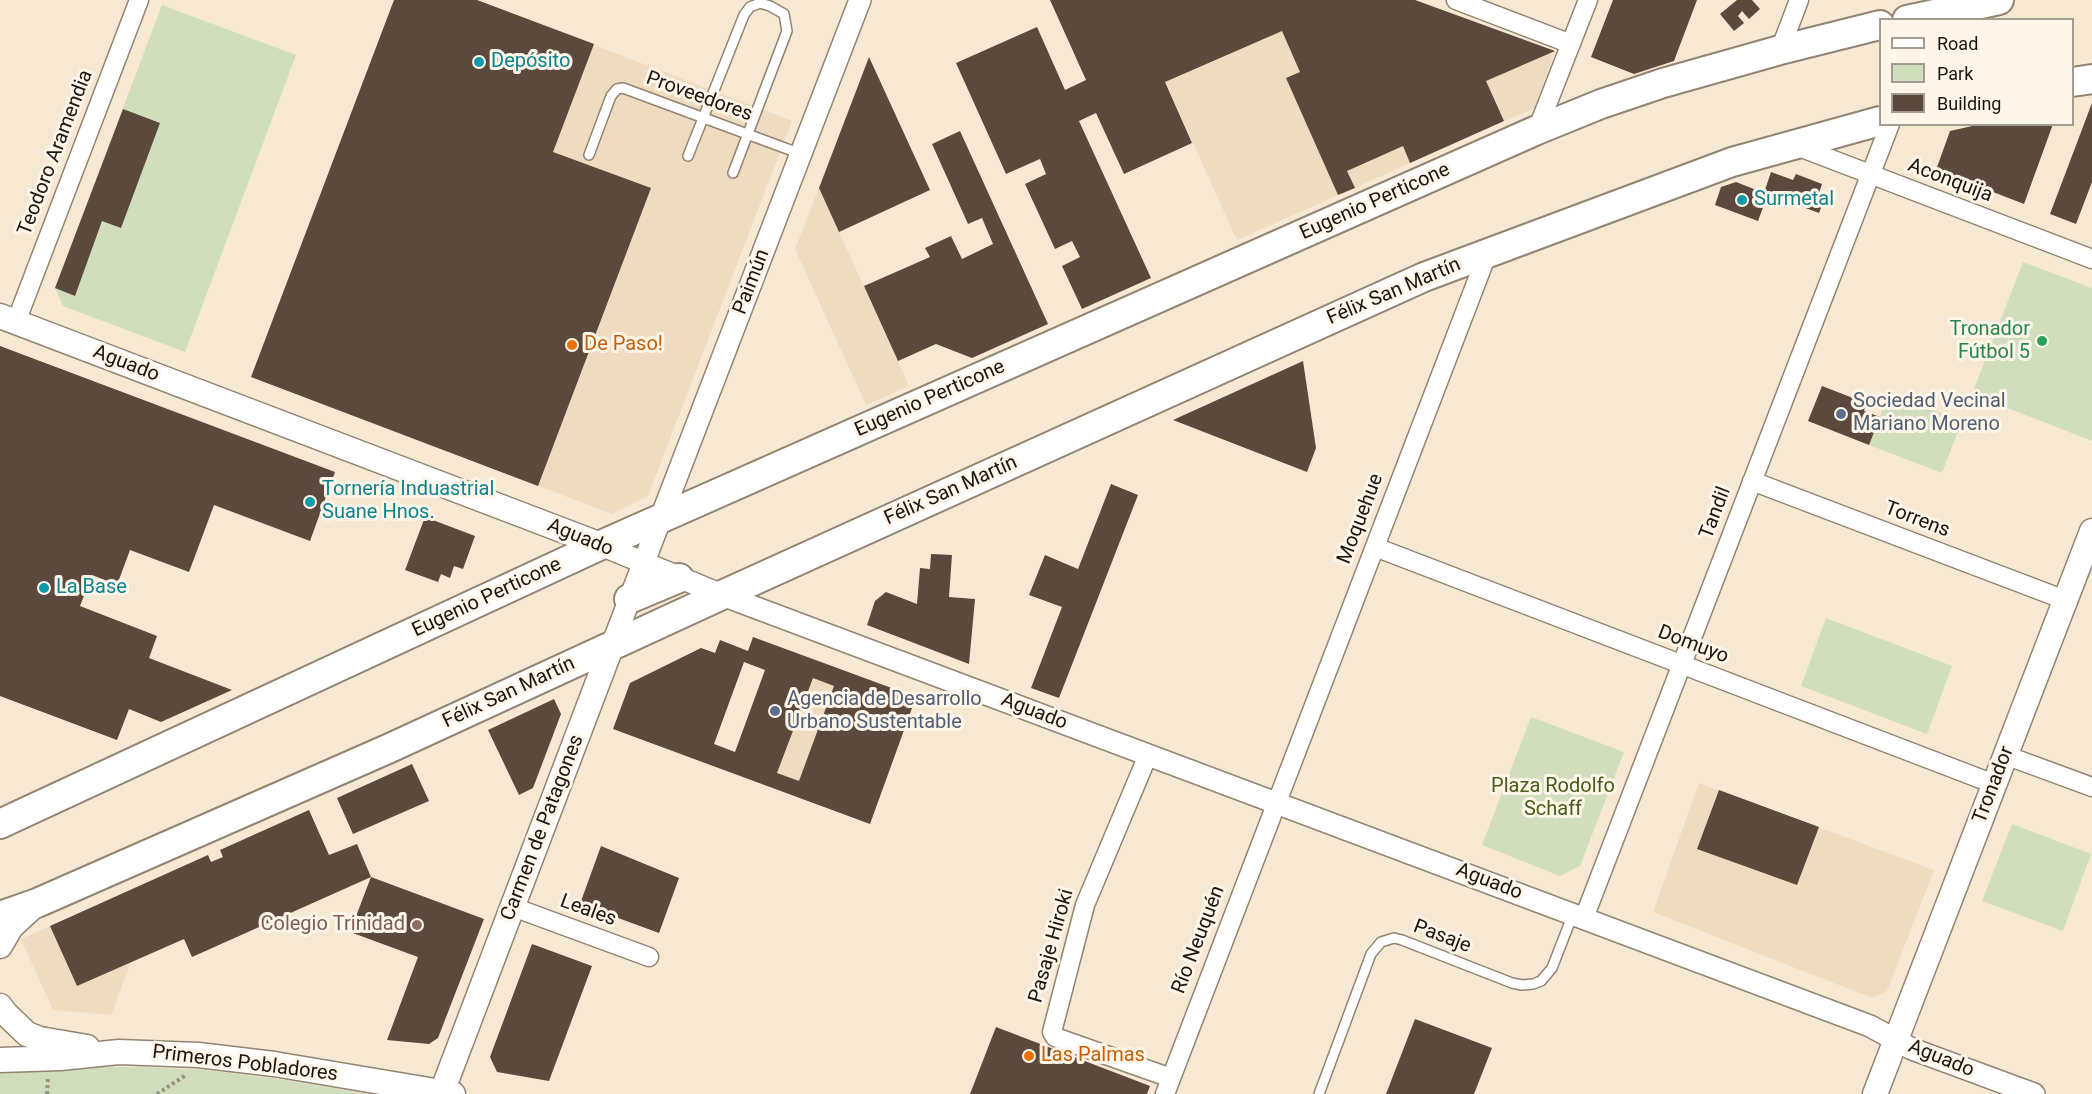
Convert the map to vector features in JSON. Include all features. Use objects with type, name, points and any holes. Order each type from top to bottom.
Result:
[{"type":"highway","points":[[1916,18],[1999,0]]},
{"type":"highway","name":"Eugenio Perticone","points":[[0,824],[601,545],[1537,130],[1601,104],[1663,83],[1780,50],[1879,26]]},
{"type":"highway","points":[[2074,82],[2092,79]]},
{"type":"highway","name":"Félix San Martín","points":[[0,916],[37,903],[390,748],[1424,277],[1698,174],[1792,144],[1879,122]]},
{"type":"highway","points":[[629,599],[679,578]]},
{"type":"main road","name":"Aguado","points":[[8,319],[601,545]]},
{"type":"main road","name":"Tronador","points":[[1875,1094],[2092,531]]},
{"type":"main road","name":"Carmen de Patagones","points":[[448,1093],[513,907],[612,645]]},
{"type":"main road","name":"Félix San Martín","points":[[0,946],[11,927],[37,903]]},
{"type":"main road","points":[[0,1006],[27,1034],[40,1039],[119,1052]]},
{"type":"main road","name":"Primeros Pobladores","points":[[0,1060],[43,1059],[119,1052],[198,1054],[448,1093]]},
{"type":"street","name":"Teodoro Aramendia","points":[[8,319],[138,0]]},
{"type":"street","name":"Paimún","points":[[643,564],[860,0]]},
{"type":"street","points":[[1456,0],[1571,44]]},
{"type":"street","points":[[1537,130],[1588,0]]},
{"type":"street","points":[[1780,50],[1799,0]]},
{"type":"street","name":"Tandil","points":[[1579,916],[1682,664],[1889,126]]},
{"type":"street","name":"Aconquija","points":[[1792,144],[2092,260]]},
{"type":"street","name":"Moquehue","points":[[1276,802],[1488,252]]},
{"type":"street","name":"Torrens","points":[[1752,481],[2065,600]]},
{"type":"street","name":"Aguado","points":[[601,545],[722,595],[1870,1026],[1920,1052],[2034,1094]]},
{"type":"street","name":"Domuyo","points":[[1375,547],[1994,784]]},
{"type":"street","name":"Carmen de Patagones","points":[[612,645],[643,564]]},
{"type":"street","name":"Pasaje Hiroki","points":[[1148,755],[1085,905],[1052,1032],[1055,1037],[1168,1086]]},
{"type":"street","points":[[2006,755],[2092,787]]},
{"type":"street","name":"Río Neuquén","points":[[1168,1086],[1276,802]]},
{"type":"street","name":"Leales","points":[[513,907],[649,957]]},
{"type":"lane","points":[[688,156],[744,15],[750,7],[760,3],[770,6],[784,14],[787,31],[733,173]]},
{"type":"lane","name":"Proveedores","points":[[589,155],[611,96],[617,89],[628,89],[801,154]]},
{"type":"lane","name":"Pasaje","points":[[1319,1094],[1371,954],[1381,942],[1394,938],[1402,940],[1512,983],[1533,984],[1540,981],[1552,968],[1579,916]]},
{"type":"path","points":[[47,1094],[48,1071]]},
{"type":"path","points":[[157,1094],[191,1071]]},
{"type":"shaded area","points":[[394,0],[477,0],[792,121],[648,496],[612,514],[251,377]]},
{"type":"shaded area","points":[[1128,0],[1415,0],[1555,51],[1534,108],[1237,240]]},
{"type":"shaded area","points":[[819,188],[909,386],[866,405],[795,249]]},
{"type":"shaded area","points":[[819,661],[916,697],[870,824],[772,787]]},
{"type":"shaded area","points":[[1699,783],[1934,870],[1887,991],[1872,998],[1653,912]]},
{"type":"shaded area","points":[[208,855],[244,934],[192,957],[184,939],[131,962],[111,1015],[53,1010],[21,939]]},
{"type":"green space","points":[[162,5],[296,55],[185,352],[63,306],[55,288]]},
{"type":"green space","name":"Tronador Fútbol 5","points":[[2023,262],[2092,288],[2092,441],[1972,394]]},
{"type":"green space","points":[[1889,393],[1962,421],[1942,473],[1869,445]]},
{"type":"green space","points":[[1826,618],[1952,666],[1927,734],[1801,686]]},
{"type":"green space","name":"Plaza Rodolfo Schaff","points":[[1531,717],[1624,752],[1580,866],[1560,876],[1482,845]]},
{"type":"green space","points":[[2012,824],[2091,854],[2063,931],[1982,901]]},
{"type":"green space","points":[[0,1067],[140,1067],[206,1070],[368,1094],[0,1094]]},
{"type":"building","points":[[394,0],[477,0],[594,44],[553,152],[651,188],[538,486],[251,377]]},
{"type":"building","points":[[1050,0],[1415,0],[1555,51],[1486,81],[1504,121],[1410,163],[1403,146],[1347,171],[1355,188],[1338,195],[1286,78],[1300,72],[1282,31],[1165,82],[1192,143],[1124,174],[1096,113],[1079,121],[1151,278],[1082,309],[1062,266],[1080,257],[1072,241],[1055,249],[1025,184],[1046,174],[1040,159],[1006,174],[956,63],[1037,27],[1065,90],[1086,80]]},
{"type":"building","points":[[1613,0],[1697,0],[1674,61],[1634,74],[1591,57]]},
{"type":"building","points":[[1737,0],[1752,0],[1760,9],[1749,19],[1742,11],[1738,16],[1744,23],[1734,31],[1720,14]]},
{"type":"building","points":[[869,57],[930,190],[839,232],[819,188]]},
{"type":"building","points":[[2092,103],[2092,182],[2076,224],[2050,214]]},
{"type":"building","points":[[123,109],[160,123],[121,228],[102,221],[75,296],[55,288]]},
{"type":"building","points":[[1972,126],[2052,126],[2024,204],[1936,170],[1950,131]]},
{"type":"building","points":[[960,131],[1048,324],[972,358],[936,344],[898,361],[864,286],[930,257],[925,248],[951,236],[962,259],[993,244],[982,218],[968,224],[932,144]]},
{"type":"building","points":[[1771,172],[1793,180],[1796,174],[1822,184],[1819,193],[1826,195],[1819,213],[1768,194],[1758,221],[1715,205],[1721,187],[1736,182],[1764,193]]},
{"type":"building","points":[[0,346],[335,472],[310,541],[214,505],[189,572],[130,550],[117,585],[92,575],[80,606],[157,636],[149,658],[232,690],[161,722],[129,709],[117,740],[0,696]]},
{"type":"building","points":[[1303,361],[1316,448],[1307,472],[1173,420]]},
{"type":"building","name":"Sociedad Vecinal Mariano Moreno","points":[[1822,386],[1866,403],[1864,411],[1880,417],[1869,445],[1808,421]]},
{"type":"building","points":[[1111,484],[1138,495],[1059,698],[1031,688],[1062,607],[1029,595],[1045,555],[1078,569]]},
{"type":"building","points":[[425,517],[475,536],[463,569],[454,566],[450,578],[441,574],[438,582],[405,570]]},
{"type":"building","points":[[931,554],[952,555],[949,597],[975,599],[969,664],[867,625],[875,601],[886,592],[917,604],[920,568],[930,569]]},
{"type":"building","points":[[753,637],[916,697],[870,824],[613,729],[630,683],[701,648],[715,653],[720,640],[748,651]],"holes":[[[744,662],[765,670],[735,752],[714,744]],[[813,678],[834,686],[799,781],[777,773]]]},
{"type":"building","points":[[554,699],[561,714],[533,788],[519,795],[488,730]]},
{"type":"building","points":[[412,764],[429,801],[353,834],[337,798]]},
{"type":"building","points":[[1719,790],[1819,827],[1797,885],[1697,849]]},
{"type":"building","points":[[309,810],[329,855],[357,844],[371,877],[192,957],[184,939],[77,986],[50,926],[208,855],[211,862],[223,857],[220,850]]},
{"type":"building","points":[[601,846],[679,878],[659,933],[580,904]]},
{"type":"building","name":"Colegio Trinidad","points":[[371,877],[484,919],[438,1038],[429,1044],[387,1040],[418,957],[350,932]]},
{"type":"building","points":[[532,944],[592,966],[549,1081],[497,1072],[490,1057]]},
{"type":"building","points":[[1415,1019],[1492,1048],[1474,1094],[1386,1094]]},
{"type":"building","name":"Las Palmas","points":[[996,1027],[1150,1086],[1147,1094],[970,1094]]},
{"type":"place","name":"Depósito","points":[[479,62]]},
{"type":"place","name":"Surmetal","points":[[1742,200]]},
{"type":"place","name":"Tronador Fútbol 5","points":[[2042,341]]},
{"type":"place","name":"De Paso!","points":[[572,345]]},
{"type":"place","name":"Sociedad Vecinal Mariano Moreno","points":[[1841,414]]},
{"type":"place","name":"Tornería Induastrial Suane Hnos.","points":[[310,502]]},
{"type":"place","name":"La Base","points":[[44,588]]},
{"type":"place","name":"Agencia de Desarrollo Urbano Sustentable","points":[[775,711]]},
{"type":"place","name":"Colegio Trinidad","points":[[417,925]]},
{"type":"place","name":"Las Palmas","points":[[1029,1056]]}]
